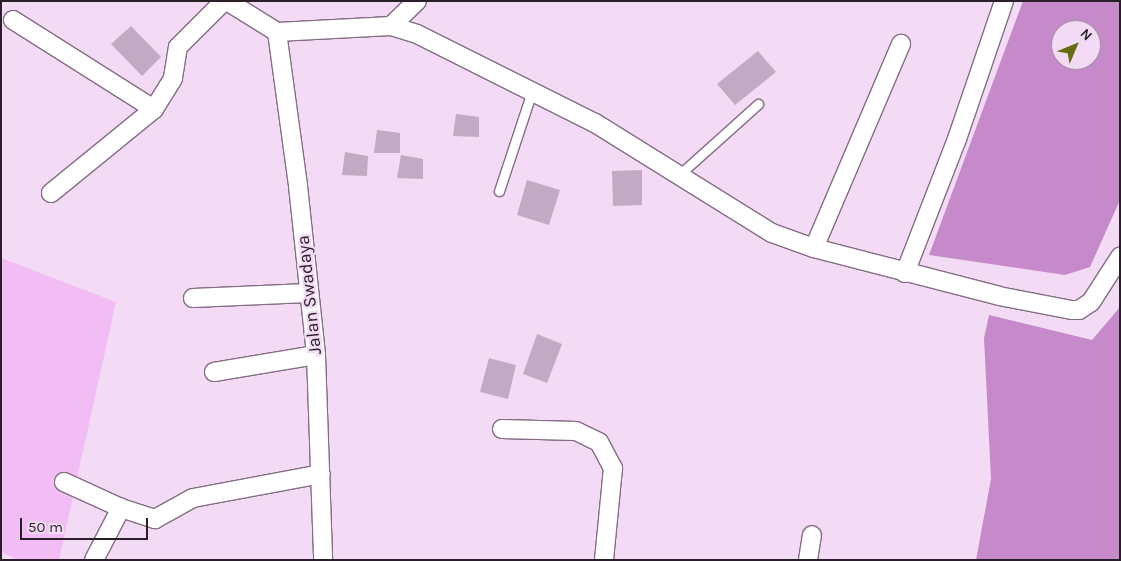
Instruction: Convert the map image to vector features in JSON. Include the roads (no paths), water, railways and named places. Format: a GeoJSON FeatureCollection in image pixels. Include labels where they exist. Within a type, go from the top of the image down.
{"type":"FeatureCollection","features":[{"type":"Feature","properties":{"kind":"street"},"geometry":{"type":"LineString","coordinates":[[52,193],[154,109],[173,78],[178,47],[225,1],[277,32],[391,26],[416,34],[595,123],[680,174],[772,233],[814,248],[1000,296],[1079,310],[1091,302],[1120,257]]}},
{"type":"Feature","properties":{"kind":"street"},"geometry":{"type":"LineString","coordinates":[[391,26],[417,1]]}},
{"type":"Feature","properties":{"kind":"street"},"geometry":{"type":"LineString","coordinates":[[905,273],[957,139],[1004,1]]}},
{"type":"Feature","properties":{"kind":"street"},"geometry":{"type":"LineString","coordinates":[[13,20],[154,109]]}},
{"type":"Feature","properties":{"kind":"street","name":"Jalan Swadaya"},"geometry":{"type":"LineString","coordinates":[[277,32],[298,186],[316,355],[321,474],[322,560]]}},
{"type":"Feature","properties":{"kind":"street"},"geometry":{"type":"LineString","coordinates":[[814,248],[901,44]]}},
{"type":"Feature","properties":{"kind":"street"},"geometry":{"type":"LineString","coordinates":[[193,298],[308,292]]}},
{"type":"Feature","properties":{"kind":"street"},"geometry":{"type":"LineString","coordinates":[[214,372],[316,355]]}},
{"type":"Feature","properties":{"kind":"street"},"geometry":{"type":"LineString","coordinates":[[502,429],[576,431],[587,434],[603,447],[613,468],[604,560]]}},
{"type":"Feature","properties":{"kind":"street"},"geometry":{"type":"LineString","coordinates":[[64,482],[121,508],[155,519],[193,498],[321,474]]}},
{"type":"Feature","properties":{"kind":"street"},"geometry":{"type":"LineString","coordinates":[[94,560],[121,508]]}},
{"type":"Feature","properties":{"kind":"street"},"geometry":{"type":"LineString","coordinates":[[808,560],[812,535]]}},
{"type":"Feature","properties":{"kind":"lane"},"geometry":{"type":"LineString","coordinates":[[499,191],[532,91]]}},
{"type":"Feature","properties":{"kind":"lane"},"geometry":{"type":"LineString","coordinates":[[680,174],[758,104]]}}]}
